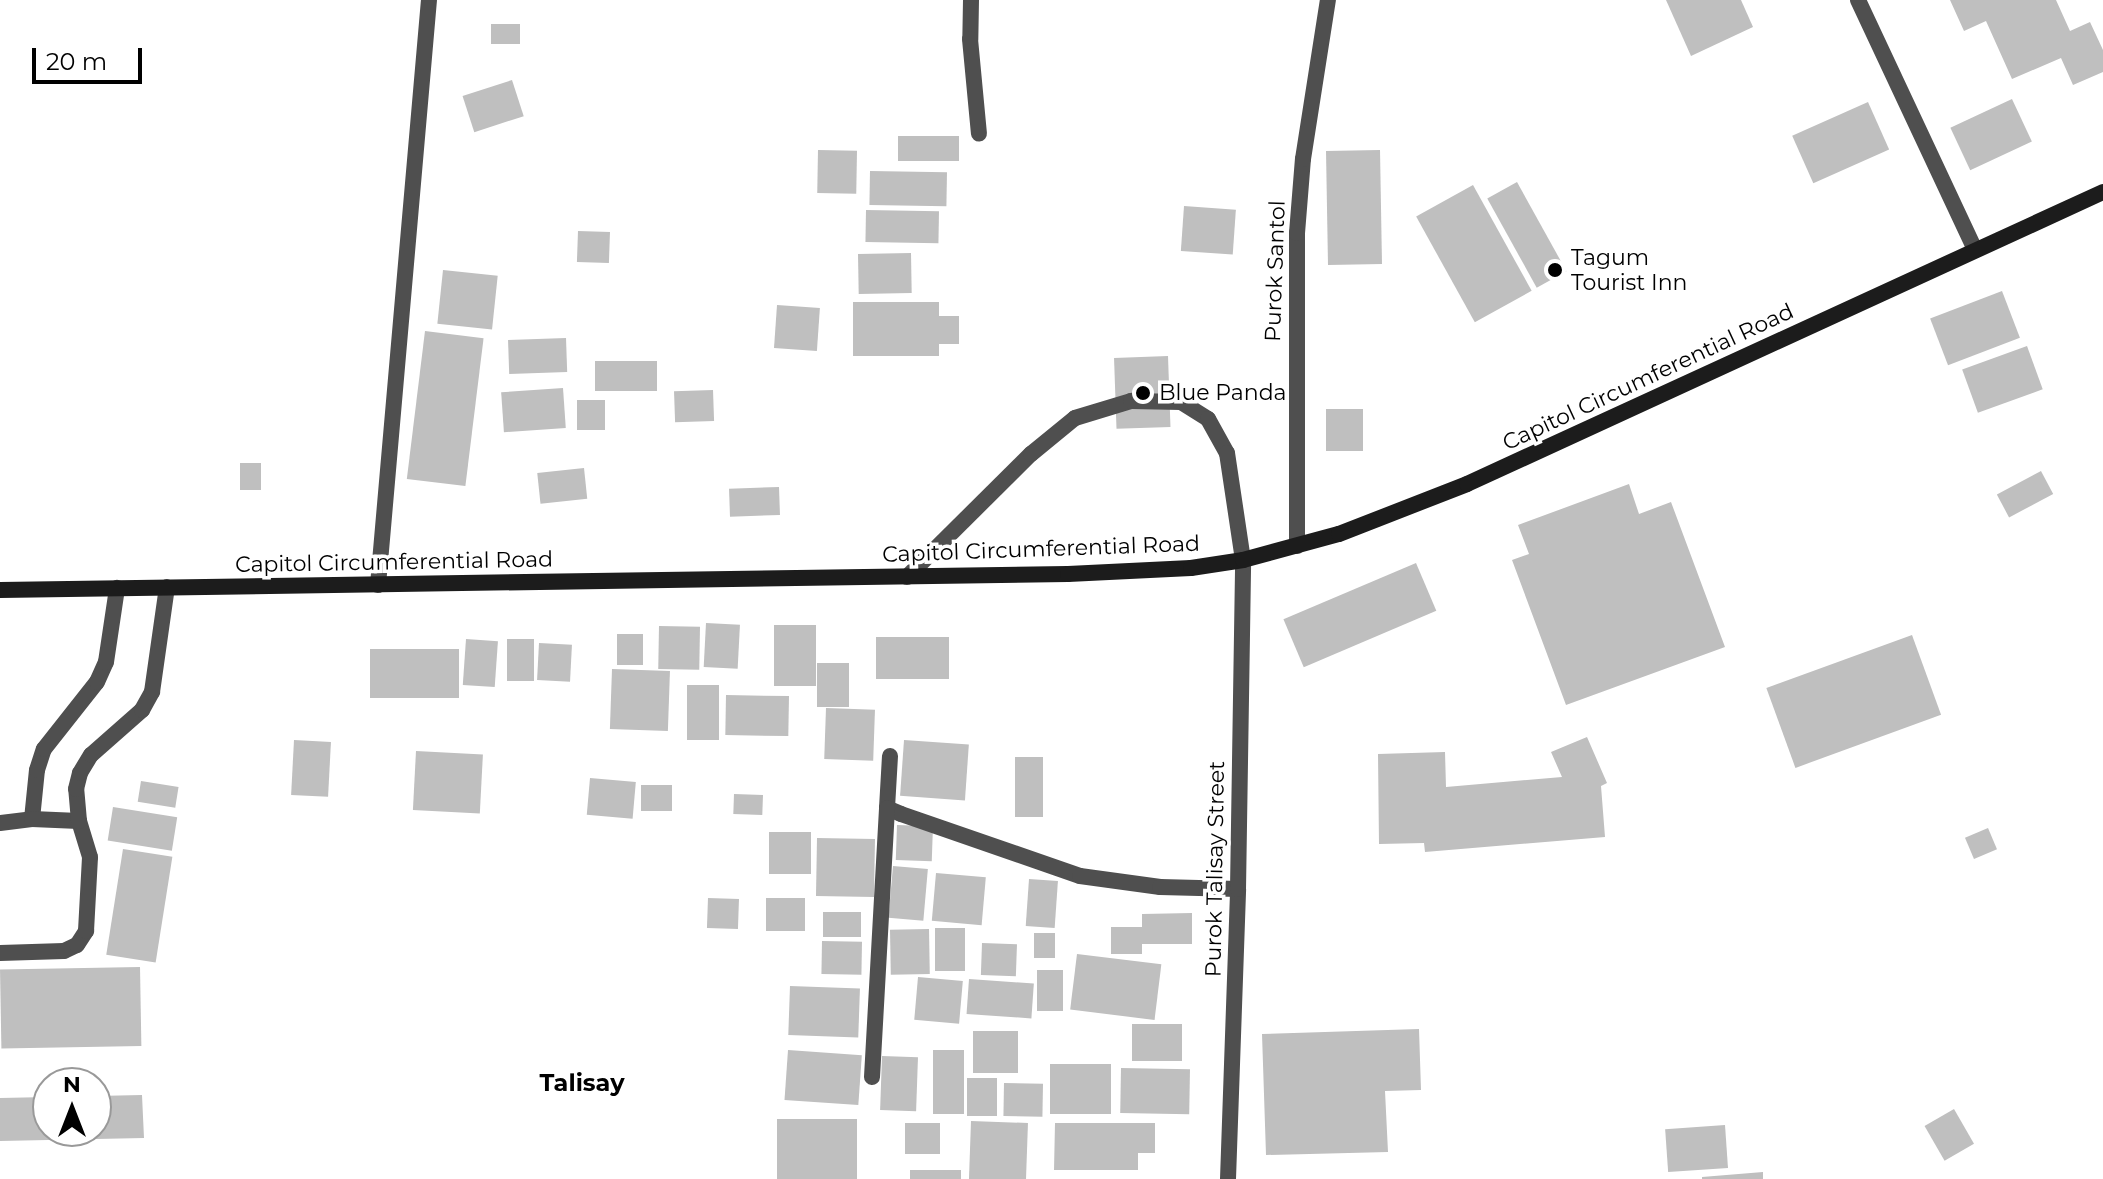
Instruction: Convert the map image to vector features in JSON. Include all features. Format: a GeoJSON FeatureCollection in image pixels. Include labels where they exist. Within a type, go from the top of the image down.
{"type":"FeatureCollection","features":[{"type":"Feature","properties":{"kind":"main road","name":"Capitol Circumferential Road"},"geometry":{"type":"LineString","coordinates":[[0,590],[1127,572],[1243,560],[1398,514],[2103,192]]}},
{"type":"Feature","properties":{"kind":"street"},"geometry":{"type":"LineString","coordinates":[[378,585],[429,0]]}},
{"type":"Feature","properties":{"kind":"street"},"geometry":{"type":"LineString","coordinates":[[971,0],[970,39],[979,134]]}},
{"type":"Feature","properties":{"kind":"street","name":"Purok Santol"},"geometry":{"type":"LineString","coordinates":[[1297,546],[1297,233],[1303,159],[1328,0]]}},
{"type":"Feature","properties":{"kind":"street"},"geometry":{"type":"LineString","coordinates":[[1858,0],[1975,250]]}},
{"type":"Feature","properties":{"kind":"street","name":"Purok Talisay Street"},"geometry":{"type":"LineString","coordinates":[[907,577],[1031,454],[1075,418],[1131,401],[1181,402],[1208,419],[1227,453],[1243,560],[1238,889],[1228,1179]]}},
{"type":"Feature","properties":{"kind":"street"},"geometry":{"type":"LineString","coordinates":[[0,953],[64,951],[77,945],[86,931],[90,857],[79,821],[76,789],[80,773],[91,755],[142,710],[152,692],[167,587]]}},
{"type":"Feature","properties":{"kind":"street"},"geometry":{"type":"LineString","coordinates":[[32,819],[37,770],[44,749],[97,682],[106,662],[117,588]]}},
{"type":"Feature","properties":{"kind":"street"},"geometry":{"type":"LineString","coordinates":[[872,1077],[890,756]]}},
{"type":"Feature","properties":{"kind":"street"},"geometry":{"type":"LineString","coordinates":[[887,808],[995,849],[1080,876],[1160,887],[1238,889]]}},
{"type":"Feature","properties":{"kind":"street"},"geometry":{"type":"LineString","coordinates":[[0,823],[32,819],[79,821]]}},
{"type":"Feature","properties":{"kind":"building"},"geometry":{"type":"Polygon","coordinates":[[[1666,0],[1741,0],[1753,27],[1691,56],[1666,0]]]}},
{"type":"Feature","properties":{"kind":"building"},"geometry":{"type":"Polygon","coordinates":[[[1950,0],[2056,0],[2070,31],[2090,22],[2103,50],[2103,72],[2073,85],[2061,58],[2012,79],[1986,21],[1964,31],[1950,0]]]}},
{"type":"Feature","properties":{"kind":"building"},"geometry":{"type":"Polygon","coordinates":[[[491,24],[520,24],[520,44],[491,44],[491,24]]]}},
{"type":"Feature","properties":{"kind":"building"},"geometry":{"type":"Polygon","coordinates":[[[512,80],[524,116],[474,132],[463,96],[512,80]]]}},
{"type":"Feature","properties":{"kind":"building"},"geometry":{"type":"Polygon","coordinates":[[[2012,99],[2032,142],[1970,170],[1950,128],[2012,99]]]}},
{"type":"Feature","properties":{"kind":"building"},"geometry":{"type":"Polygon","coordinates":[[[1868,102],[1889,150],[1813,183],[1792,136],[1868,102]]]}},
{"type":"Feature","properties":{"kind":"building"},"geometry":{"type":"Polygon","coordinates":[[[898,136],[959,136],[959,161],[898,161],[898,136]]]}},
{"type":"Feature","properties":{"kind":"building"},"geometry":{"type":"Polygon","coordinates":[[[818,150],[857,151],[856,194],[817,193],[818,150]]]}},
{"type":"Feature","properties":{"kind":"building"},"geometry":{"type":"Polygon","coordinates":[[[1380,150],[1382,264],[1328,265],[1326,151],[1380,150]]]}},
{"type":"Feature","properties":{"kind":"building"},"geometry":{"type":"Polygon","coordinates":[[[870,171],[947,172],[946,206],[869,205],[870,171]]]}},
{"type":"Feature","properties":{"kind":"building"},"geometry":{"type":"Polygon","coordinates":[[[1517,182],[1566,271],[1537,288],[1487,198],[1517,182]]]}},
{"type":"Feature","properties":{"kind":"building"},"geometry":{"type":"Polygon","coordinates":[[[1473,185],[1532,291],[1475,322],[1416,217],[1473,185]]]}},
{"type":"Feature","properties":{"kind":"building"},"geometry":{"type":"Polygon","coordinates":[[[1184,206],[1236,210],[1233,255],[1181,251],[1184,206]]]}},
{"type":"Feature","properties":{"kind":"building"},"geometry":{"type":"Polygon","coordinates":[[[866,210],[939,211],[938,243],[865,242],[866,210]]]}},
{"type":"Feature","properties":{"kind":"building"},"geometry":{"type":"Polygon","coordinates":[[[578,231],[610,232],[609,263],[577,262],[578,231]]]}},
{"type":"Feature","properties":{"kind":"building"},"geometry":{"type":"Polygon","coordinates":[[[911,253],[912,293],[859,294],[858,254],[911,253]]]}},
{"type":"Feature","properties":{"kind":"building"},"geometry":{"type":"Polygon","coordinates":[[[443,270],[498,276],[492,329],[437,324],[443,270]]]}},
{"type":"Feature","properties":{"kind":"building"},"geometry":{"type":"Polygon","coordinates":[[[2002,291],[2020,338],[1948,365],[1930,319],[2002,291]]]}},
{"type":"Feature","properties":{"kind":"building"},"geometry":{"type":"Polygon","coordinates":[[[853,302],[939,302],[939,316],[959,316],[959,344],[939,344],[939,356],[853,356],[853,302]]]}},
{"type":"Feature","properties":{"kind":"building"},"geometry":{"type":"Polygon","coordinates":[[[777,305],[820,308],[817,351],[774,348],[777,305]]]}},
{"type":"Feature","properties":{"kind":"building"},"geometry":{"type":"Polygon","coordinates":[[[425,331],[484,338],[465,486],[407,479],[425,331]]]}},
{"type":"Feature","properties":{"kind":"building"},"geometry":{"type":"Polygon","coordinates":[[[566,338],[567,372],[509,374],[508,340],[566,338]]]}},
{"type":"Feature","properties":{"kind":"building"},"geometry":{"type":"Polygon","coordinates":[[[2027,346],[2043,389],[1978,413],[1962,370],[2027,346]]]}},
{"type":"Feature","properties":{"kind":"building","name":"Blue Panda"},"geometry":{"type":"Polygon","coordinates":[[[1168,356],[1170,427],[1117,429],[1114,358],[1168,356]]]}},
{"type":"Feature","properties":{"kind":"building"},"geometry":{"type":"Polygon","coordinates":[[[595,361],[657,361],[657,391],[595,391],[595,361]]]}},
{"type":"Feature","properties":{"kind":"building"},"geometry":{"type":"Polygon","coordinates":[[[563,388],[566,428],[504,432],[501,392],[563,388]]]}},
{"type":"Feature","properties":{"kind":"building"},"geometry":{"type":"Polygon","coordinates":[[[713,390],[714,421],[675,422],[674,391],[713,390]]]}},
{"type":"Feature","properties":{"kind":"building"},"geometry":{"type":"Polygon","coordinates":[[[577,400],[605,400],[605,430],[577,430],[577,400]]]}},
{"type":"Feature","properties":{"kind":"building"},"geometry":{"type":"Polygon","coordinates":[[[1326,409],[1363,409],[1363,451],[1326,451],[1326,409]]]}},
{"type":"Feature","properties":{"kind":"building"},"geometry":{"type":"Polygon","coordinates":[[[240,463],[261,463],[261,490],[240,490],[240,463]]]}},
{"type":"Feature","properties":{"kind":"building"},"geometry":{"type":"Polygon","coordinates":[[[584,468],[587,499],[540,504],[537,473],[584,468]]]}},
{"type":"Feature","properties":{"kind":"building"},"geometry":{"type":"Polygon","coordinates":[[[2041,471],[2053,494],[2009,517],[1997,494],[2041,471]]]}},
{"type":"Feature","properties":{"kind":"building"},"geometry":{"type":"Polygon","coordinates":[[[1629,484],[1639,514],[1671,502],[1725,647],[1566,705],[1512,560],[1529,554],[1518,525],[1629,484]]]}},
{"type":"Feature","properties":{"kind":"building"},"geometry":{"type":"Polygon","coordinates":[[[779,487],[780,515],[730,517],[729,489],[779,487]]]}},
{"type":"Feature","properties":{"kind":"building"},"geometry":{"type":"Polygon","coordinates":[[[1416,563],[1436,611],[1304,667],[1283,619],[1416,563]]]}},
{"type":"Feature","properties":{"kind":"building"},"geometry":{"type":"Polygon","coordinates":[[[706,623],[740,625],[738,669],[704,667],[706,623]]]}},
{"type":"Feature","properties":{"kind":"building"},"geometry":{"type":"Polygon","coordinates":[[[774,625],[816,625],[816,686],[774,686],[774,625]]]}},
{"type":"Feature","properties":{"kind":"building"},"geometry":{"type":"Polygon","coordinates":[[[659,626],[700,627],[699,670],[658,669],[659,626]]]}},
{"type":"Feature","properties":{"kind":"building"},"geometry":{"type":"Polygon","coordinates":[[[617,634],[643,634],[643,665],[617,665],[617,634]]]}},
{"type":"Feature","properties":{"kind":"building"},"geometry":{"type":"Polygon","coordinates":[[[1912,635],[1941,715],[1795,768],[1766,688],[1912,635]]]}},
{"type":"Feature","properties":{"kind":"building"},"geometry":{"type":"Polygon","coordinates":[[[876,637],[949,637],[949,679],[876,679],[876,637]]]}},
{"type":"Feature","properties":{"kind":"building"},"geometry":{"type":"Polygon","coordinates":[[[466,639],[498,641],[495,687],[463,685],[466,639]]]}},
{"type":"Feature","properties":{"kind":"building"},"geometry":{"type":"Polygon","coordinates":[[[507,639],[534,639],[534,681],[507,681],[507,639]]]}},
{"type":"Feature","properties":{"kind":"building"},"geometry":{"type":"Polygon","coordinates":[[[539,643],[572,645],[570,682],[537,680],[539,643]]]}},
{"type":"Feature","properties":{"kind":"building"},"geometry":{"type":"Polygon","coordinates":[[[370,649],[459,649],[459,698],[370,698],[370,649]]]}},
{"type":"Feature","properties":{"kind":"building"},"geometry":{"type":"Polygon","coordinates":[[[817,663],[849,663],[849,707],[817,707],[817,663]]]}},
{"type":"Feature","properties":{"kind":"building"},"geometry":{"type":"Polygon","coordinates":[[[612,669],[670,671],[668,731],[610,729],[612,669]]]}},
{"type":"Feature","properties":{"kind":"building"},"geometry":{"type":"Polygon","coordinates":[[[687,685],[719,685],[719,740],[687,740],[687,685]]]}},
{"type":"Feature","properties":{"kind":"building"},"geometry":{"type":"Polygon","coordinates":[[[726,695],[789,696],[788,736],[725,735],[726,695]]]}},
{"type":"Feature","properties":{"kind":"building"},"geometry":{"type":"Polygon","coordinates":[[[826,708],[875,710],[873,761],[824,759],[826,708]]]}},
{"type":"Feature","properties":{"kind":"building"},"geometry":{"type":"Polygon","coordinates":[[[1587,737],[1607,783],[1601,786],[1605,837],[1425,852],[1424,843],[1379,844],[1378,754],[1445,752],[1446,787],[1562,777],[1551,752],[1587,737]]]}},
{"type":"Feature","properties":{"kind":"building"},"geometry":{"type":"Polygon","coordinates":[[[294,740],[331,742],[328,797],[291,795],[294,740]]]}},
{"type":"Feature","properties":{"kind":"building"},"geometry":{"type":"Polygon","coordinates":[[[904,740],[969,745],[965,800],[900,796],[904,740]]]}},
{"type":"Feature","properties":{"kind":"building"},"geometry":{"type":"Polygon","coordinates":[[[416,751],[483,755],[480,813],[413,810],[416,751]]]}},
{"type":"Feature","properties":{"kind":"building"},"geometry":{"type":"Polygon","coordinates":[[[1015,757],[1043,757],[1043,817],[1015,817],[1015,757]]]}},
{"type":"Feature","properties":{"kind":"building"},"geometry":{"type":"Polygon","coordinates":[[[590,778],[636,782],[633,819],[587,815],[590,778]]]}},
{"type":"Feature","properties":{"kind":"building"},"geometry":{"type":"Polygon","coordinates":[[[141,781],[179,787],[175,808],[138,802],[141,781]]]}},
{"type":"Feature","properties":{"kind":"building"},"geometry":{"type":"Polygon","coordinates":[[[641,785],[672,785],[672,811],[641,811],[641,785]]]}},
{"type":"Feature","properties":{"kind":"building"},"geometry":{"type":"Polygon","coordinates":[[[734,794],[763,795],[762,815],[733,814],[734,794]]]}},
{"type":"Feature","properties":{"kind":"building"},"geometry":{"type":"Polygon","coordinates":[[[113,807],[177,817],[172,851],[108,841],[113,807]]]}},
{"type":"Feature","properties":{"kind":"building"},"geometry":{"type":"Polygon","coordinates":[[[897,825],[933,826],[932,861],[896,860],[897,825]]]}},
{"type":"Feature","properties":{"kind":"building"},"geometry":{"type":"Polygon","coordinates":[[[1988,828],[1997,849],[1974,859],[1965,838],[1988,828]]]}},
{"type":"Feature","properties":{"kind":"building"},"geometry":{"type":"Polygon","coordinates":[[[769,832],[811,832],[811,874],[769,874],[769,832]]]}},
{"type":"Feature","properties":{"kind":"building"},"geometry":{"type":"Polygon","coordinates":[[[817,838],[875,839],[874,897],[816,896],[817,838]]]}},
{"type":"Feature","properties":{"kind":"building"},"geometry":{"type":"Polygon","coordinates":[[[123,849],[172,857],[156,963],[106,955],[123,849]]]}},
{"type":"Feature","properties":{"kind":"building"},"geometry":{"type":"Polygon","coordinates":[[[893,866],[928,869],[923,921],[888,918],[893,866]]]}},
{"type":"Feature","properties":{"kind":"building"},"geometry":{"type":"Polygon","coordinates":[[[936,873],[986,877],[982,925],[932,921],[936,873]]]}},
{"type":"Feature","properties":{"kind":"building"},"geometry":{"type":"Polygon","coordinates":[[[1029,879],[1058,881],[1055,928],[1026,926],[1029,879]]]}},
{"type":"Feature","properties":{"kind":"building"},"geometry":{"type":"Polygon","coordinates":[[[708,898],[739,899],[738,929],[707,928],[708,898]]]}},
{"type":"Feature","properties":{"kind":"building"},"geometry":{"type":"Polygon","coordinates":[[[766,898],[805,898],[805,931],[766,931],[766,898]]]}},
{"type":"Feature","properties":{"kind":"building"},"geometry":{"type":"Polygon","coordinates":[[[823,912],[861,912],[861,937],[823,937],[823,912]]]}},
{"type":"Feature","properties":{"kind":"building"},"geometry":{"type":"Polygon","coordinates":[[[1192,913],[1192,944],[1142,944],[1142,954],[1111,954],[1111,927],[1142,927],[1142,914],[1192,913]]]}},
{"type":"Feature","properties":{"kind":"building"},"geometry":{"type":"Polygon","coordinates":[[[935,928],[965,928],[965,971],[935,971],[935,928]]]}},
{"type":"Feature","properties":{"kind":"building"},"geometry":{"type":"Polygon","coordinates":[[[929,929],[930,974],[891,975],[890,930],[929,929]]]}},
{"type":"Feature","properties":{"kind":"building"},"geometry":{"type":"Polygon","coordinates":[[[1034,933],[1055,933],[1055,958],[1034,958],[1034,933]]]}},
{"type":"Feature","properties":{"kind":"building"},"geometry":{"type":"Polygon","coordinates":[[[822,941],[862,942],[861,975],[821,974],[822,941]]]}},
{"type":"Feature","properties":{"kind":"building"},"geometry":{"type":"Polygon","coordinates":[[[982,943],[1017,944],[1016,976],[981,975],[982,943]]]}},
{"type":"Feature","properties":{"kind":"building"},"geometry":{"type":"Polygon","coordinates":[[[1077,954],[1161,964],[1155,1020],[1070,1010],[1077,954]]]}},
{"type":"Feature","properties":{"kind":"building"},"geometry":{"type":"Polygon","coordinates":[[[140,967],[141,1046],[1,1048],[0,969],[140,967]]]}},
{"type":"Feature","properties":{"kind":"building"},"geometry":{"type":"Polygon","coordinates":[[[1037,970],[1063,970],[1063,1011],[1037,1011],[1037,970]]]}},
{"type":"Feature","properties":{"kind":"building"},"geometry":{"type":"Polygon","coordinates":[[[918,977],[963,981],[959,1024],[914,1020],[918,977]]]}},
{"type":"Feature","properties":{"kind":"building"},"geometry":{"type":"Polygon","coordinates":[[[969,979],[1034,984],[1031,1018],[967,1014],[969,979]]]}},
{"type":"Feature","properties":{"kind":"building"},"geometry":{"type":"Polygon","coordinates":[[[790,986],[860,988],[858,1037],[788,1035],[790,986]]]}},
{"type":"Feature","properties":{"kind":"building"},"geometry":{"type":"Polygon","coordinates":[[[1132,1024],[1182,1024],[1182,1061],[1132,1061],[1132,1024]]]}},
{"type":"Feature","properties":{"kind":"building"},"geometry":{"type":"Polygon","coordinates":[[[1419,1029],[1421,1090],[1385,1091],[1388,1152],[1266,1155],[1262,1034],[1419,1029]]]}},
{"type":"Feature","properties":{"kind":"building"},"geometry":{"type":"Polygon","coordinates":[[[973,1031],[1018,1031],[1018,1073],[973,1073],[973,1031]]]}},
{"type":"Feature","properties":{"kind":"building"},"geometry":{"type":"Polygon","coordinates":[[[788,1050],[862,1055],[858,1105],[785,1100],[788,1050]]]}},
{"type":"Feature","properties":{"kind":"building"},"geometry":{"type":"Polygon","coordinates":[[[933,1050],[964,1050],[964,1114],[933,1114],[933,1050]]]}},
{"type":"Feature","properties":{"kind":"building"},"geometry":{"type":"Polygon","coordinates":[[[882,1056],[918,1057],[916,1111],[880,1110],[882,1056]]]}},
{"type":"Feature","properties":{"kind":"building"},"geometry":{"type":"Polygon","coordinates":[[[1050,1064],[1111,1064],[1111,1114],[1050,1114],[1050,1064]]]}},
{"type":"Feature","properties":{"kind":"building"},"geometry":{"type":"Polygon","coordinates":[[[1121,1068],[1190,1069],[1189,1114],[1120,1113],[1121,1068]]]}},
{"type":"Feature","properties":{"kind":"building"},"geometry":{"type":"Polygon","coordinates":[[[967,1078],[997,1078],[997,1116],[967,1116],[967,1078]]]}},
{"type":"Feature","properties":{"kind":"building"},"geometry":{"type":"Polygon","coordinates":[[[1004,1083],[1043,1084],[1042,1117],[1003,1116],[1004,1083]]]}},
{"type":"Feature","properties":{"kind":"building"},"geometry":{"type":"Polygon","coordinates":[[[142,1095],[144,1138],[112,1139],[112,1096],[142,1095]]]}},
{"type":"Feature","properties":{"kind":"building"},"geometry":{"type":"Polygon","coordinates":[[[32,1097],[32,1140],[0,1141],[0,1098],[32,1097]]]}},
{"type":"Feature","properties":{"kind":"building"},"geometry":{"type":"Polygon","coordinates":[[[1954,1109],[1974,1144],[1945,1161],[1925,1126],[1954,1109]]]}},
{"type":"Feature","properties":{"kind":"building"},"geometry":{"type":"Polygon","coordinates":[[[777,1119],[857,1119],[857,1179],[777,1179],[777,1119]]]}},
{"type":"Feature","properties":{"kind":"building"},"geometry":{"type":"Polygon","coordinates":[[[971,1121],[1028,1123],[1026,1179],[969,1179],[971,1121]]]}},
{"type":"Feature","properties":{"kind":"building"},"geometry":{"type":"Polygon","coordinates":[[[905,1123],[940,1123],[940,1154],[905,1154],[905,1123]]]}},
{"type":"Feature","properties":{"kind":"building"},"geometry":{"type":"Polygon","coordinates":[[[1055,1123],[1155,1123],[1155,1153],[1138,1153],[1138,1170],[1054,1170],[1055,1123]]]}},
{"type":"Feature","properties":{"kind":"building"},"geometry":{"type":"Polygon","coordinates":[[[1725,1125],[1728,1168],[1668,1172],[1665,1129],[1725,1125]]]}},
{"type":"Feature","properties":{"kind":"building"},"geometry":{"type":"Polygon","coordinates":[[[910,1170],[961,1170],[961,1179],[910,1179],[910,1170]]]}},
{"type":"Feature","properties":{"kind":"building"},"geometry":{"type":"Polygon","coordinates":[[[1763,1172],[1763,1179],[1702,1179],[1702,1177],[1763,1172]]]}},
{"type":"Feature","properties":{"kind":"place","name":"Tagum Tourist Inn"},"geometry":{"type":"Point","coordinates":[1555,270]}},
{"type":"Feature","properties":{"kind":"place","name":"Blue Panda"},"geometry":{"type":"Point","coordinates":[1143,393]}},
{"type":"Feature","properties":{"kind":"district","name":"Talisay"},"geometry":{"type":"Point","coordinates":[582,1083]}}]}
